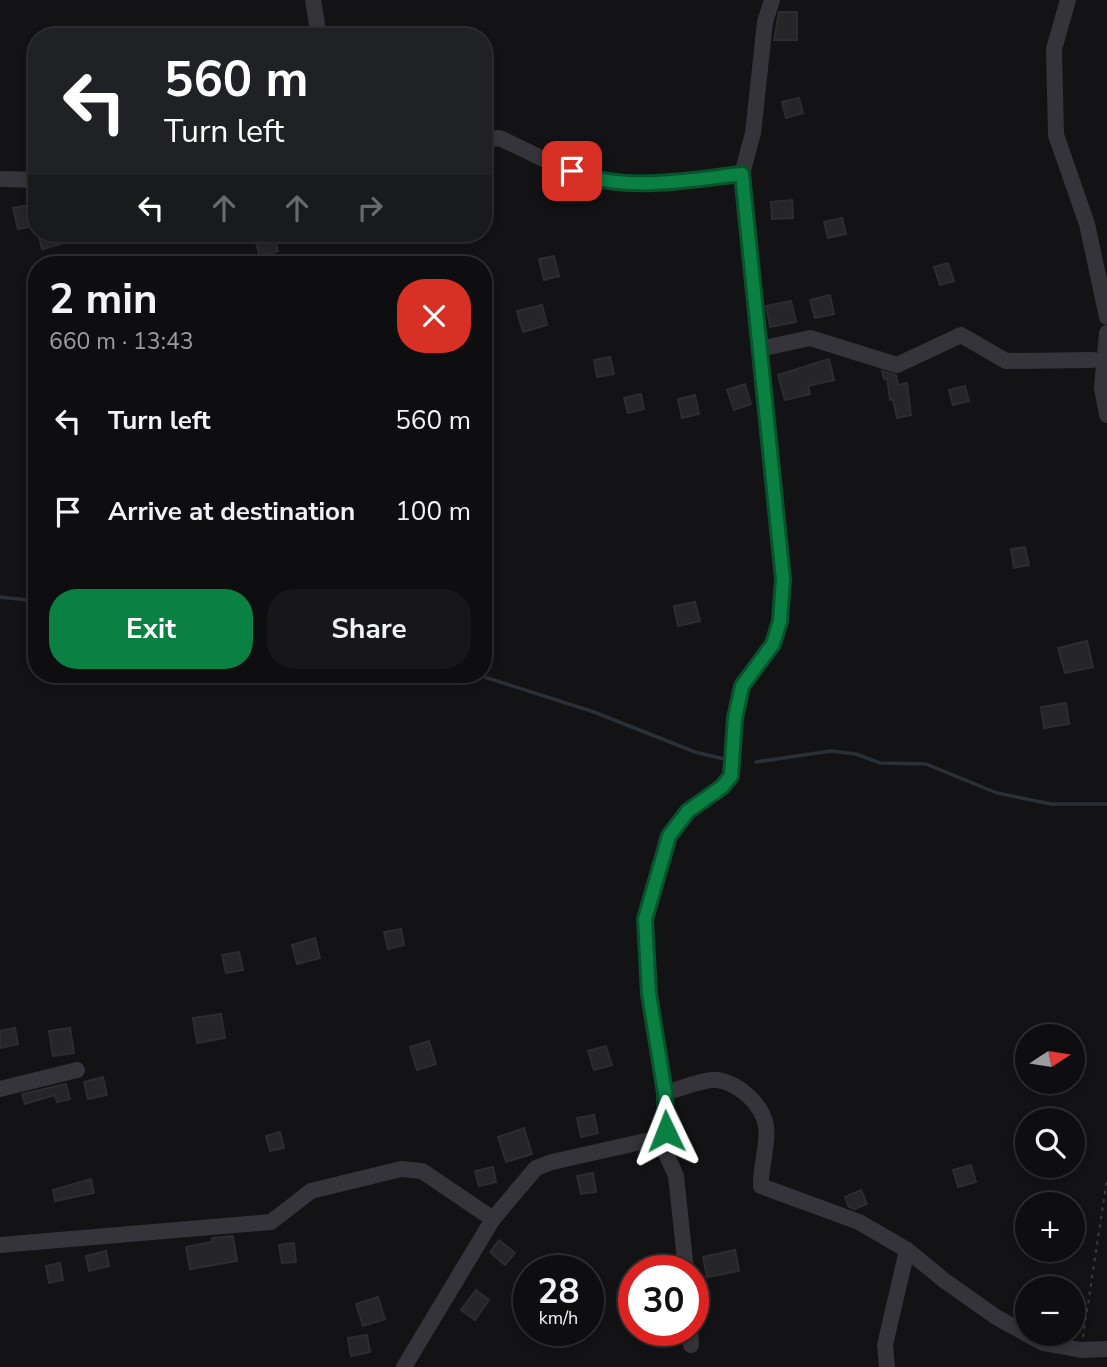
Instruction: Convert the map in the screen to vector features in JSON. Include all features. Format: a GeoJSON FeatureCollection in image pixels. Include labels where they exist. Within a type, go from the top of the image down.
{"type":"FeatureCollection","features":[{"type":"Feature","properties":{"kind":"street"},"geometry":{"type":"LineString","coordinates":[[313,0],[318,28]]}},
{"type":"Feature","properties":{"kind":"street"},"geometry":{"type":"LineString","coordinates":[[404,1367],[493,1219],[536,1168],[552,1161],[659,1138],[666,1131],[665,1093],[649,994],[645,919],[669,836],[688,811],[722,787],[731,776],[735,718],[742,686],[773,644],[780,621],[783,579],[742,174],[753,133],[765,22],[772,0]]}},
{"type":"Feature","properties":{"kind":"street"},"geometry":{"type":"LineString","coordinates":[[1068,0],[1054,49],[1056,135],[1087,224],[1107,317]]}},
{"type":"Feature","properties":{"kind":"street"},"geometry":{"type":"LineString","coordinates":[[492,139],[499,138],[589,178],[616,182],[672,182],[742,174]]}},
{"type":"Feature","properties":{"kind":"street"},"geometry":{"type":"LineString","coordinates":[[0,178],[28,180]]}},
{"type":"Feature","properties":{"kind":"street"},"geometry":{"type":"LineString","coordinates":[[1107,334],[1102,388],[1107,415]]}},
{"type":"Feature","properties":{"kind":"street"},"geometry":{"type":"LineString","coordinates":[[760,349],[810,338],[897,365],[961,335],[1006,361],[1093,360]]}},
{"type":"Feature","properties":{"kind":"street"},"geometry":{"type":"LineString","coordinates":[[0,1089],[76,1070]]}},
{"type":"Feature","properties":{"kind":"street"},"geometry":{"type":"LineString","coordinates":[[665,1093],[716,1080],[739,1089],[755,1101],[766,1127],[760,1171],[761,1186],[859,1222],[907,1250],[996,1317],[1043,1343],[1081,1350],[1107,1349]]}},
{"type":"Feature","properties":{"kind":"street"},"geometry":{"type":"LineString","coordinates":[[659,1138],[676,1176],[684,1255]]}},
{"type":"Feature","properties":{"kind":"street"},"geometry":{"type":"LineString","coordinates":[[0,1245],[271,1222],[311,1191],[401,1169],[422,1171],[493,1219]]}},
{"type":"Feature","properties":{"kind":"street"},"geometry":{"type":"LineString","coordinates":[[887,1367],[886,1345],[907,1250]]}},
{"type":"Feature","properties":{"kind":"path"},"geometry":{"type":"LineString","coordinates":[[1081,1350],[1107,1179]]}},
{"type":"Feature","properties":{"kind":"building"},"geometry":{"type":"Polygon","coordinates":[[[779,12],[797,12],[797,40],[774,40],[779,12]]]}},
{"type":"Feature","properties":{"kind":"building"},"geometry":{"type":"Polygon","coordinates":[[[799,98],[803,113],[786,118],[782,102],[799,98]]]}},
{"type":"Feature","properties":{"kind":"building"},"geometry":{"type":"Polygon","coordinates":[[[792,200],[793,218],[772,219],[771,202],[792,200]]]}},
{"type":"Feature","properties":{"kind":"building"},"geometry":{"type":"Polygon","coordinates":[[[28,205],[28,227],[18,229],[13,208],[28,205]]]}},
{"type":"Feature","properties":{"kind":"building"},"geometry":{"type":"Polygon","coordinates":[[[842,218],[846,234],[828,238],[824,222],[842,218]]]}},
{"type":"Feature","properties":{"kind":"building"},"geometry":{"type":"Polygon","coordinates":[[[40,242],[60,242],[61,244],[42,249],[40,242]]]}},
{"type":"Feature","properties":{"kind":"building"},"geometry":{"type":"Polygon","coordinates":[[[256,242],[276,242],[278,251],[260,256],[256,242]]]}},
{"type":"Feature","properties":{"kind":"building"},"geometry":{"type":"Polygon","coordinates":[[[554,256],[559,276],[544,280],[539,259],[554,256]]]}},
{"type":"Feature","properties":{"kind":"building"},"geometry":{"type":"Polygon","coordinates":[[[948,263],[954,281],[940,285],[934,267],[948,263]]]}},
{"type":"Feature","properties":{"kind":"building"},"geometry":{"type":"Polygon","coordinates":[[[830,295],[834,314],[815,318],[810,300],[830,295]]]}},
{"type":"Feature","properties":{"kind":"building"},"geometry":{"type":"Polygon","coordinates":[[[791,301],[796,322],[770,327],[766,306],[791,301]]]}},
{"type":"Feature","properties":{"kind":"building"},"geometry":{"type":"Polygon","coordinates":[[[542,305],[547,325],[523,332],[517,311],[542,305]]]}},
{"type":"Feature","properties":{"kind":"building"},"geometry":{"type":"Polygon","coordinates":[[[610,357],[614,374],[597,377],[594,360],[610,357]]]}},
{"type":"Feature","properties":{"kind":"building"},"geometry":{"type":"Polygon","coordinates":[[[829,359],[834,380],[808,386],[810,394],[785,400],[778,375],[829,359]]]}},
{"type":"Feature","properties":{"kind":"building"},"geometry":{"type":"Polygon","coordinates":[[[882,371],[896,375],[898,385],[907,383],[911,415],[897,418],[893,399],[890,400],[887,378],[884,379],[882,371]]]}},
{"type":"Feature","properties":{"kind":"building"},"geometry":{"type":"Polygon","coordinates":[[[745,384],[751,404],[734,410],[727,390],[745,384]]]}},
{"type":"Feature","properties":{"kind":"building"},"geometry":{"type":"Polygon","coordinates":[[[965,386],[969,401],[953,405],[949,390],[965,386]]]}},
{"type":"Feature","properties":{"kind":"building"},"geometry":{"type":"Polygon","coordinates":[[[641,394],[644,409],[628,413],[624,398],[641,394]]]}},
{"type":"Feature","properties":{"kind":"building"},"geometry":{"type":"Polygon","coordinates":[[[695,395],[699,414],[682,418],[678,399],[695,395]]]}},
{"type":"Feature","properties":{"kind":"building"},"geometry":{"type":"Polygon","coordinates":[[[1025,547],[1029,565],[1014,568],[1011,549],[1025,547]]]}},
{"type":"Feature","properties":{"kind":"building"},"geometry":{"type":"Polygon","coordinates":[[[695,602],[700,621],[678,626],[674,606],[695,602]]]}},
{"type":"Feature","properties":{"kind":"building"},"geometry":{"type":"Polygon","coordinates":[[[1087,641],[1093,667],[1065,673],[1058,648],[1087,641]]]}},
{"type":"Feature","properties":{"kind":"building"},"geometry":{"type":"Polygon","coordinates":[[[1066,703],[1069,724],[1044,728],[1041,707],[1066,703]]]}},
{"type":"Feature","properties":{"kind":"building"},"geometry":{"type":"Polygon","coordinates":[[[401,929],[404,945],[388,949],[384,932],[401,929]]]}},
{"type":"Feature","properties":{"kind":"building"},"geometry":{"type":"Polygon","coordinates":[[[315,938],[320,958],[297,964],[292,945],[315,938]]]}},
{"type":"Feature","properties":{"kind":"building"},"geometry":{"type":"Polygon","coordinates":[[[239,952],[243,970],[226,973],[222,955],[239,952]]]}},
{"type":"Feature","properties":{"kind":"building"},"geometry":{"type":"Polygon","coordinates":[[[221,1014],[225,1038],[197,1043],[193,1018],[221,1014]]]}},
{"type":"Feature","properties":{"kind":"building"},"geometry":{"type":"Polygon","coordinates":[[[15,1028],[18,1044],[0,1048],[0,1031],[15,1028]]]}},
{"type":"Feature","properties":{"kind":"building"},"geometry":{"type":"Polygon","coordinates":[[[70,1028],[74,1053],[53,1056],[49,1031],[70,1028]]]}},
{"type":"Feature","properties":{"kind":"building"},"geometry":{"type":"Polygon","coordinates":[[[429,1041],[436,1064],[417,1070],[410,1047],[429,1041]]]}},
{"type":"Feature","properties":{"kind":"building"},"geometry":{"type":"Polygon","coordinates":[[[606,1046],[612,1065],[594,1070],[588,1051],[606,1046]]]}},
{"type":"Feature","properties":{"kind":"building"},"geometry":{"type":"Polygon","coordinates":[[[103,1077],[107,1095],[88,1099],[84,1082],[103,1077]]]}},
{"type":"Feature","properties":{"kind":"building"},"geometry":{"type":"Polygon","coordinates":[[[66,1084],[70,1099],[57,1102],[55,1095],[25,1104],[22,1094],[66,1084]]]}},
{"type":"Feature","properties":{"kind":"building"},"geometry":{"type":"Polygon","coordinates":[[[594,1115],[598,1133],[581,1137],[577,1118],[594,1115]]]}},
{"type":"Feature","properties":{"kind":"building"},"geometry":{"type":"Polygon","coordinates":[[[524,1128],[532,1154],[506,1162],[498,1137],[524,1128]]]}},
{"type":"Feature","properties":{"kind":"building"},"geometry":{"type":"Polygon","coordinates":[[[280,1132],[284,1148],[270,1151],[266,1136],[280,1132]]]}},
{"type":"Feature","properties":{"kind":"building"},"geometry":{"type":"Polygon","coordinates":[[[971,1165],[976,1182],[958,1187],[953,1170],[971,1165]]]}},
{"type":"Feature","properties":{"kind":"building"},"geometry":{"type":"Polygon","coordinates":[[[493,1167],[496,1182],[479,1186],[475,1171],[493,1167]]]}},
{"type":"Feature","properties":{"kind":"building"},"geometry":{"type":"Polygon","coordinates":[[[593,1173],[596,1192],[581,1194],[577,1176],[593,1173]]]}},
{"type":"Feature","properties":{"kind":"building"},"geometry":{"type":"Polygon","coordinates":[[[91,1179],[94,1193],[55,1201],[53,1190],[91,1179]]]}},
{"type":"Feature","properties":{"kind":"building"},"geometry":{"type":"Polygon","coordinates":[[[861,1190],[867,1204],[855,1209],[849,1207],[845,1197],[861,1190]]]}},
{"type":"Feature","properties":{"kind":"building"},"geometry":{"type":"Polygon","coordinates":[[[233,1236],[237,1261],[190,1269],[186,1247],[212,1242],[212,1238],[233,1236]]]}},
{"type":"Feature","properties":{"kind":"building"},"geometry":{"type":"Polygon","coordinates":[[[499,1240],[515,1253],[505,1265],[490,1252],[499,1240]]]}},
{"type":"Feature","properties":{"kind":"building"},"geometry":{"type":"Polygon","coordinates":[[[294,1243],[296,1262],[282,1263],[279,1245],[294,1243]]]}},
{"type":"Feature","properties":{"kind":"building"},"geometry":{"type":"Polygon","coordinates":[[[735,1250],[739,1271],[709,1277],[709,1256],[735,1250]]]}},
{"type":"Feature","properties":{"kind":"building"},"geometry":{"type":"Polygon","coordinates":[[[106,1251],[109,1266],[89,1271],[86,1256],[106,1251]]]}},
{"type":"Feature","properties":{"kind":"building"},"geometry":{"type":"Polygon","coordinates":[[[60,1263],[63,1280],[49,1283],[46,1266],[60,1263]]]}},
{"type":"Feature","properties":{"kind":"building"},"geometry":{"type":"Polygon","coordinates":[[[476,1290],[489,1300],[475,1320],[461,1310],[476,1290]]]}},
{"type":"Feature","properties":{"kind":"building"},"geometry":{"type":"Polygon","coordinates":[[[378,1297],[385,1319],[363,1326],[356,1304],[378,1297]]]}},
{"type":"Feature","properties":{"kind":"building"},"geometry":{"type":"Polygon","coordinates":[[[367,1335],[370,1352],[351,1356],[348,1338],[367,1335]]]}},
{"type":"Feature","properties":{"kind":"waterway"},"geometry":{"type":"LineString","coordinates":[[0,597],[28,600]]}},
{"type":"Feature","properties":{"kind":"waterway"},"geometry":{"type":"LineString","coordinates":[[492,679],[594,712],[695,752],[724,759]]}},
{"type":"Feature","properties":{"kind":"waterway"},"geometry":{"type":"LineString","coordinates":[[756,762],[831,751],[856,754],[880,763],[926,764],[997,793],[1051,804],[1107,804]]}},
{"type":"Feature","properties":{"kind":"route"},"geometry":{"type":"LineString","coordinates":[[572,171],[589,178],[616,182],[672,182],[742,174],[783,579],[780,621],[773,644],[742,686],[735,718],[731,776],[722,787],[688,811],[669,836],[645,919],[649,994],[665,1093],[666,1131]]}}]}
